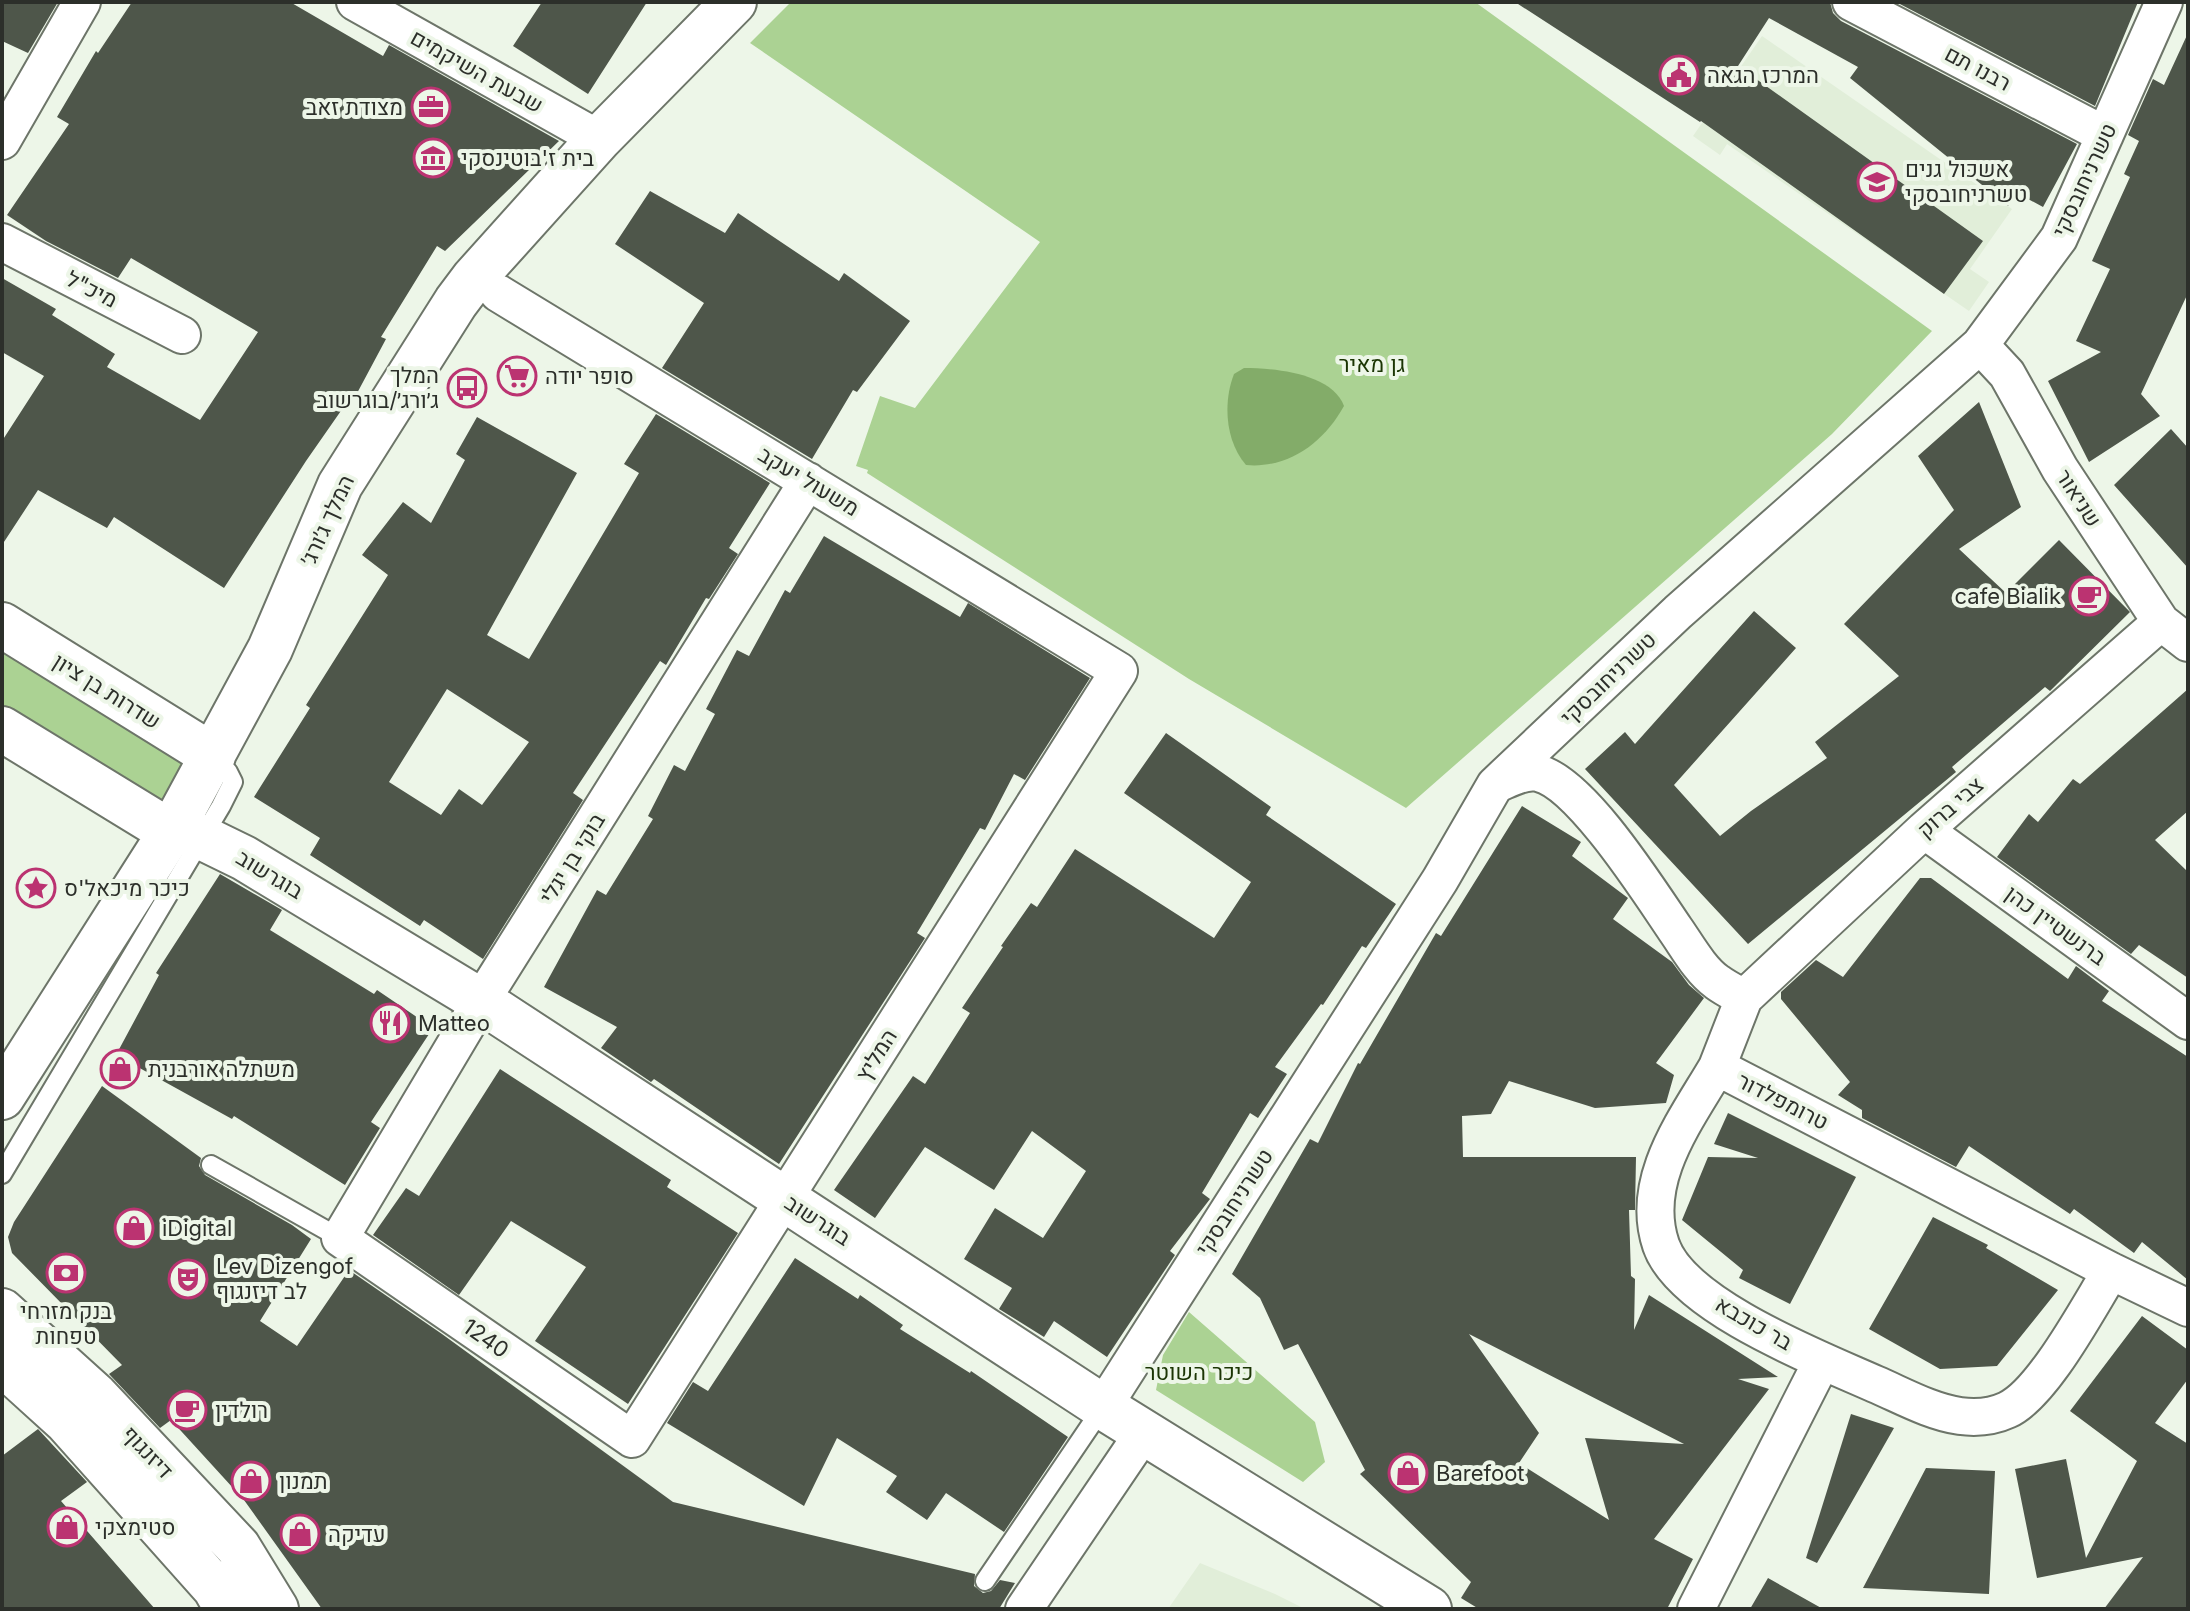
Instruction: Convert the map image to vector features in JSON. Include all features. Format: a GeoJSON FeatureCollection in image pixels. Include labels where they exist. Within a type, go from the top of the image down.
{"type":"FeatureCollection","features":[{"type":"Feature","properties":{"kind":"street"},"geometry":{"type":"LineString","coordinates":[[2,141],[82,2]]}},
{"type":"Feature","properties":{"kind":"street","name":"שבעת השיקמים"},"geometry":{"type":"LineString","coordinates":[[355,2],[599,139]]}},
{"type":"Feature","properties":{"kind":"street","name":"המלך ג׳ורג׳"},"geometry":{"type":"LineString","coordinates":[[2,1097],[188,834],[223,769],[340,485],[456,302],[599,139],[734,2]]}},
{"type":"Feature","properties":{"kind":"street","name":"רבנו תם"},"geometry":{"type":"LineString","coordinates":[[1851,2],[2105,135]]}},
{"type":"Feature","properties":{"kind":"street","name":"טשרניחובסקי"},"geometry":{"type":"LineString","coordinates":[[1103,1407],[1440,880],[1495,785],[1678,612],[1980,345],[2059,238],[2164,2]]}},
{"type":"Feature","properties":{"kind":"street","name":"מיכ\"ל"},"geometry":{"type":"LineString","coordinates":[[2,242],[182,335]]}},
{"type":"Feature","properties":{"kind":"street","name":"משעול יעקב"},"geometry":{"type":"LineString","coordinates":[[498,293],[1119,671]]}},
{"type":"Feature","properties":{"kind":"street","name":"שניאור"},"geometry":{"type":"LineString","coordinates":[[1980,345],[2007,374],[2060,469],[2174,632]]}},
{"type":"Feature","properties":{"kind":"street","name":"בוקי בן יגלי"},"geometry":{"type":"LineString","coordinates":[[340,1238],[481,1001],[808,481]]}},
{"type":"Feature","properties":{"kind":"street","name":"שדרות בן ציון"},"geometry":{"type":"LineString","coordinates":[[2,625],[223,769]]}},
{"type":"Feature","properties":{"kind":"street","name":"צבי ברוק"},"geometry":{"type":"LineString","coordinates":[[1744,998],[1924,830],[2174,632]]}},
{"type":"Feature","properties":{"kind":"street","name":"המליץ"},"geometry":{"type":"LineString","coordinates":[[632,1439],[1119,671]]}},
{"type":"Feature","properties":{"kind":"street"},"geometry":{"type":"LineString","coordinates":[[2,729],[154,822],[188,834]]}},
{"type":"Feature","properties":{"kind":"street"},"geometry":{"type":"LineString","coordinates":[[1495,785],[1518,775],[1535,772],[1552,778],[1578,798],[1648,889],[1694,956],[1716,982],[1744,998]]}},
{"type":"Feature","properties":{"kind":"street","name":"ברנשטיין כהן"},"geometry":{"type":"LineString","coordinates":[[1924,830],[2188,1021]]}},
{"type":"Feature","properties":{"kind":"street","name":"בוגרשוב"},"geometry":{"type":"LineString","coordinates":[[188,834],[244,858],[481,1001],[1103,1407],[1429,1609]]}},
{"type":"Feature","properties":{"kind":"street","name":"טרומפלדור"},"geometry":{"type":"LineString","coordinates":[[1744,998],[1717,1067],[2188,1308]]}},
{"type":"Feature","properties":{"kind":"street","name":"בר כוכבא"},"geometry":{"type":"LineString","coordinates":[[1717,1067],[1675,1138],[1656,1182],[1656,1217],[1661,1246],[1678,1271],[1696,1289],[1741,1321],[1918,1403],[1957,1416],[1983,1417],[2009,1410],[2032,1391],[2111,1271]]}},
{"type":"Feature","properties":{"kind":"street","name":"1240"},"geometry":{"type":"LineString","coordinates":[[340,1238],[632,1439]]}},
{"type":"Feature","properties":{"kind":"street","name":"דיזנגוף"},"geometry":{"type":"LineString","coordinates":[[2,1311],[95,1395],[238,1547],[276,1609]]}},
{"type":"Feature","properties":{"kind":"street"},"geometry":{"type":"LineString","coordinates":[[1696,1609],[1822,1361]]}},
{"type":"Feature","properties":{"kind":"street","name":"דיזנגוף"},"geometry":{"type":"LineString","coordinates":[[2,1363],[67,1422],[215,1588],[227,1609]]}},
{"type":"Feature","properties":{"kind":"street"},"geometry":{"type":"LineString","coordinates":[[1024,1609],[1144,1432]]}},
{"type":"Feature","properties":{"kind":"lane","name":"המלך ג׳ורג׳"},"geometry":{"type":"LineString","coordinates":[[2,1174],[188,834]]}},
{"type":"Feature","properties":{"kind":"lane"},"geometry":{"type":"LineString","coordinates":[[211,1165],[340,1238]]}},
{"type":"Feature","properties":{"kind":"lane"},"geometry":{"type":"LineString","coordinates":[[985,1581],[1103,1407]]}},
{"type":"Feature","properties":{"kind":"shaded area","name":"אשכול גנים טשרניחובסקי"},"geometry":{"type":"Polygon","coordinates":[[[1762,36],[2012,209],[1970,269],[1989,282],[1969,311],[1727,144],[1720,155],[1693,136],[1762,36]]]}},
{"type":"Feature","properties":{"kind":"shaded area"},"geometry":{"type":"Polygon","coordinates":[[[1244,368],[1285,371],[1315,379],[1337,395],[1344,406],[1316,442],[1291,458],[1277,463],[1246,465],[1234,445],[1227,409],[1234,374],[1244,368]]]}},
{"type":"Feature","properties":{"kind":"shaded area"},"geometry":{"type":"Polygon","coordinates":[[[1200,1563],[1275,1594],[1305,1609],[1168,1609],[1200,1563]]]}},
{"type":"Feature","properties":{"kind":"green space","name":"גן מאיר"},"geometry":{"type":"Polygon","coordinates":[[[791,2],[1475,2],[1932,331],[1832,434],[1406,808],[1189,679],[867,473],[868,470],[856,466],[880,396],[915,408],[1040,242],[750,43],[791,2]]]}},
{"type":"Feature","properties":{"kind":"green space"},"geometry":{"type":"Polygon","coordinates":[[[2,636],[198,758],[162,820],[2,718],[2,636]]]}},
{"type":"Feature","properties":{"kind":"green space","name":"כיכר השוטר"},"geometry":{"type":"Polygon","coordinates":[[[1189,1312],[1315,1422],[1325,1462],[1303,1482],[1156,1390],[1163,1355],[1189,1312]]]}},
{"type":"Feature","properties":{"kind":"building"},"geometry":{"type":"Polygon","coordinates":[[[2,2],[58,2],[28,53],[2,41],[2,2]]]}},
{"type":"Feature","properties":{"kind":"building"},"geometry":{"type":"Polygon","coordinates":[[[132,2],[290,2],[383,56],[389,45],[559,141],[445,251],[437,246],[381,337],[386,339],[355,397],[352,395],[306,461],[224,588],[114,517],[107,528],[38,490],[2,545],[2,441],[44,376],[2,352],[2,278],[56,309],[52,315],[115,354],[107,367],[200,420],[258,332],[131,258],[118,278],[46,241],[7,215],[69,124],[57,117],[96,51],[98,53],[132,2]]]}},
{"type":"Feature","properties":{"kind":"building"},"geometry":{"type":"Polygon","coordinates":[[[542,2],[647,2],[588,94],[513,46],[542,2]]]}},
{"type":"Feature","properties":{"kind":"building"},"geometry":{"type":"Polygon","coordinates":[[[1515,2],[1830,2],[1833,13],[1841,21],[2077,144],[2043,207],[2017,193],[2008,206],[1850,78],[1858,67],[1769,18],[1738,66],[1983,241],[1944,294],[1701,121],[1515,2]]]}},
{"type":"Feature","properties":{"kind":"building"},"geometry":{"type":"Polygon","coordinates":[[[1896,2],[2138,2],[2095,106],[1896,2]]]}},
{"type":"Feature","properties":{"kind":"building"},"geometry":{"type":"Polygon","coordinates":[[[2188,33],[2188,293],[2141,394],[2160,416],[2089,462],[2048,381],[2101,352],[2076,341],[2110,269],[2092,261],[2130,177],[2124,174],[2139,141],[2128,135],[2153,79],[2164,85],[2188,33]]]}},
{"type":"Feature","properties":{"kind":"building"},"geometry":{"type":"Polygon","coordinates":[[[650,191],[725,233],[738,213],[839,281],[844,273],[910,321],[857,392],[853,390],[812,459],[662,368],[704,303],[615,244],[650,191]]]}},
{"type":"Feature","properties":{"kind":"building"},"geometry":{"type":"Polygon","coordinates":[[[1979,402],[2021,507],[1959,549],[2006,593],[2059,540],[2130,612],[2050,691],[2045,687],[1952,767],[1956,772],[1748,944],[1585,769],[1625,732],[1635,744],[1754,611],[1796,648],[1674,785],[1720,836],[1827,758],[1815,742],[1899,676],[1844,624],[1954,510],[1918,456],[1979,402]]]}},
{"type":"Feature","properties":{"kind":"building"},"geometry":{"type":"Polygon","coordinates":[[[656,414],[770,483],[729,548],[738,554],[709,599],[706,598],[666,665],[660,661],[573,793],[583,800],[483,959],[424,920],[420,926],[310,855],[320,838],[254,797],[310,708],[306,705],[388,575],[362,555],[403,502],[431,523],[465,460],[456,454],[477,417],[577,473],[487,635],[529,659],[639,473],[624,464],[656,414]],[[447,689],[389,782],[441,815],[459,789],[482,805],[529,742],[447,689]]]}},
{"type":"Feature","properties":{"kind":"building"},"geometry":{"type":"Polygon","coordinates":[[[2171,429],[2188,448],[2188,568],[2114,485],[2171,429]]]}},
{"type":"Feature","properties":{"kind":"building"},"geometry":{"type":"Polygon","coordinates":[[[824,536],[960,617],[968,603],[1090,678],[1025,780],[1014,774],[985,830],[980,828],[917,933],[925,938],[779,1164],[654,1079],[651,1082],[601,1048],[617,1027],[544,987],[597,890],[606,895],[653,819],[648,816],[674,765],[685,771],[715,714],[706,709],[737,650],[749,656],[785,590],[790,593],[824,536]]]}},
{"type":"Feature","properties":{"kind":"building"},"geometry":{"type":"Polygon","coordinates":[[[2188,689],[2188,811],[2155,840],[2188,872],[2188,978],[2139,945],[2131,954],[1997,857],[2029,814],[2038,822],[2073,779],[2080,784],[2188,689]]]}},
{"type":"Feature","properties":{"kind":"building"},"geometry":{"type":"Polygon","coordinates":[[[1166,733],[1271,807],[1266,815],[1396,904],[1275,1067],[1287,1074],[1258,1118],[1250,1113],[1202,1193],[1210,1199],[1170,1251],[1175,1255],[1107,1357],[1054,1321],[1044,1337],[999,1309],[1012,1288],[964,1259],[995,1208],[1043,1238],[1086,1171],[1032,1131],[994,1190],[925,1147],[875,1218],[834,1190],[913,1076],[925,1084],[970,1013],[962,1008],[1001,946],[1031,903],[1037,907],[1075,849],[1214,938],[1251,882],[1124,793],[1166,733]]]}},
{"type":"Feature","properties":{"kind":"building"},"geometry":{"type":"Polygon","coordinates":[[[1522,806],[1581,842],[1572,856],[1628,898],[1613,919],[1672,962],[1689,985],[1704,998],[1656,1063],[1674,1075],[1666,1103],[1595,1108],[1509,1081],[1491,1114],[1462,1116],[1463,1157],[1636,1157],[1635,1210],[1629,1210],[1631,1276],[1635,1279],[1634,1330],[1649,1295],[1778,1377],[1738,1379],[1769,1389],[1654,1539],[1693,1559],[1667,1609],[1479,1609],[1461,1598],[1471,1582],[1360,1474],[1365,1470],[1298,1344],[1284,1350],[1260,1298],[1232,1274],[1310,1139],[1318,1143],[1358,1063],[1436,933],[1441,936],[1522,806]],[[1469,1334],[1539,1433],[1519,1463],[1609,1520],[1585,1438],[1684,1444],[1469,1334]]]}},
{"type":"Feature","properties":{"kind":"building"},"geometry":{"type":"Polygon","coordinates":[[[220,874],[282,910],[270,930],[374,994],[377,990],[433,1028],[371,1122],[380,1128],[345,1185],[234,1116],[232,1119],[116,1055],[159,975],[156,973],[220,874]]]}},
{"type":"Feature","properties":{"kind":"building"},"geometry":{"type":"Polygon","coordinates":[[[1920,878],[1931,878],[2068,979],[2076,966],[2109,991],[2102,1001],[2188,1057],[2188,1280],[2142,1242],[2134,1253],[2074,1209],[2070,1214],[1969,1146],[1956,1167],[1862,1118],[1862,1110],[1838,1095],[1850,1082],[1781,999],[1781,992],[1816,960],[1843,977],[1920,878]]]}},
{"type":"Feature","properties":{"kind":"building"},"geometry":{"type":"Polygon","coordinates":[[[500,1069],[671,1180],[667,1187],[738,1233],[628,1404],[535,1341],[586,1267],[511,1221],[459,1295],[373,1235],[406,1188],[419,1196],[500,1069]]]}},
{"type":"Feature","properties":{"kind":"building"},"geometry":{"type":"Polygon","coordinates":[[[102,1086],[201,1158],[199,1166],[205,1175],[311,1239],[260,1321],[297,1346],[349,1270],[673,1502],[975,1574],[974,1586],[983,1593],[991,1591],[1000,1580],[1015,1583],[999,1609],[322,1609],[244,1500],[171,1420],[160,1428],[109,1374],[122,1365],[12,1253],[8,1237],[14,1222],[102,1086]]]}},
{"type":"Feature","properties":{"kind":"building"},"geometry":{"type":"Polygon","coordinates":[[[1728,1113],[1856,1177],[1790,1304],[1739,1278],[1743,1270],[1682,1220],[1708,1157],[1758,1158],[1714,1144],[1728,1113]]]}},
{"type":"Feature","properties":{"kind":"building"},"geometry":{"type":"Polygon","coordinates":[[[1933,1217],[1988,1245],[1986,1248],[2058,1290],[1997,1366],[1940,1369],[1869,1329],[1933,1217]]]}},
{"type":"Feature","properties":{"kind":"building"},"geometry":{"type":"Polygon","coordinates":[[[795,1258],[858,1299],[860,1295],[903,1325],[900,1329],[971,1371],[1068,1437],[1004,1532],[946,1493],[927,1520],[886,1492],[897,1476],[837,1438],[804,1506],[667,1423],[693,1382],[708,1391],[795,1258]]]}},
{"type":"Feature","properties":{"kind":"building"},"geometry":{"type":"Polygon","coordinates":[[[2142,1316],[2188,1350],[2188,1379],[2155,1423],[2188,1444],[2188,1609],[2104,1609],[2143,1557],[2037,1578],[2015,1469],[2066,1459],[2086,1558],[2137,1461],[2070,1411],[2142,1316]]]}},
{"type":"Feature","properties":{"kind":"building"},"geometry":{"type":"Polygon","coordinates":[[[1851,1414],[1894,1428],[1817,1563],[1806,1558],[1851,1414]]]}},
{"type":"Feature","properties":{"kind":"building"},"geometry":{"type":"Polygon","coordinates":[[[38,1429],[87,1482],[61,1501],[155,1609],[2,1609],[2,1456],[38,1429]]]}},
{"type":"Feature","properties":{"kind":"building"},"geometry":{"type":"Polygon","coordinates":[[[1926,1468],[1995,1471],[1989,1594],[1863,1588],[1926,1468]]]}},
{"type":"Feature","properties":{"kind":"building"},"geometry":{"type":"Polygon","coordinates":[[[1768,1578],[1823,1609],[1750,1609],[1768,1578]]]}},
{"type":"Feature","properties":{"kind":"place","name":"המרכז הגאה"},"geometry":{"type":"Point","coordinates":[1679,75]}},
{"type":"Feature","properties":{"kind":"place","name":"מצודת זאב"},"geometry":{"type":"Point","coordinates":[431,107]}},
{"type":"Feature","properties":{"kind":"place","name":"בית ז'בוטינסקי"},"geometry":{"type":"Point","coordinates":[433,158]}},
{"type":"Feature","properties":{"kind":"place","name":"אשכול גנים טשרניחובסקי"},"geometry":{"type":"Point","coordinates":[1877,182]}},
{"type":"Feature","properties":{"kind":"place","name":"סופר יודה"},"geometry":{"type":"Point","coordinates":[517,376]}},
{"type":"Feature","properties":{"kind":"place","name":"המלך ג׳ורג׳/בוגרשוב"},"geometry":{"type":"Point","coordinates":[467,388]}},
{"type":"Feature","properties":{"kind":"place","name":"cafe Bialik"},"geometry":{"type":"Point","coordinates":[2089,596]}},
{"type":"Feature","properties":{"kind":"place","name":"כיכר מיכאל'ס"},"geometry":{"type":"Point","coordinates":[36,888]}},
{"type":"Feature","properties":{"kind":"place","name":"Matteo"},"geometry":{"type":"Point","coordinates":[390,1023]}},
{"type":"Feature","properties":{"kind":"place","name":"משתלה אורבנית"},"geometry":{"type":"Point","coordinates":[120,1069]}},
{"type":"Feature","properties":{"kind":"place","name":"iDigital"},"geometry":{"type":"Point","coordinates":[134,1228]}},
{"type":"Feature","properties":{"kind":"place","name":"בנק מזרחי טפחות"},"geometry":{"type":"Point","coordinates":[66,1273]}},
{"type":"Feature","properties":{"kind":"place","name":"Lev Dizengof לב דיזנגוף"},"geometry":{"type":"Point","coordinates":[188,1279]}},
{"type":"Feature","properties":{"kind":"place","name":"רולדין"},"geometry":{"type":"Point","coordinates":[187,1410]}},
{"type":"Feature","properties":{"kind":"place","name":"Barefoot"},"geometry":{"type":"Point","coordinates":[1408,1473]}},
{"type":"Feature","properties":{"kind":"place","name":"תמנון"},"geometry":{"type":"Point","coordinates":[251,1481]}},
{"type":"Feature","properties":{"kind":"place","name":"סטימצקי"},"geometry":{"type":"Point","coordinates":[67,1527]}},
{"type":"Feature","properties":{"kind":"place","name":"עדיקה"},"geometry":{"type":"Point","coordinates":[300,1534]}}]}
